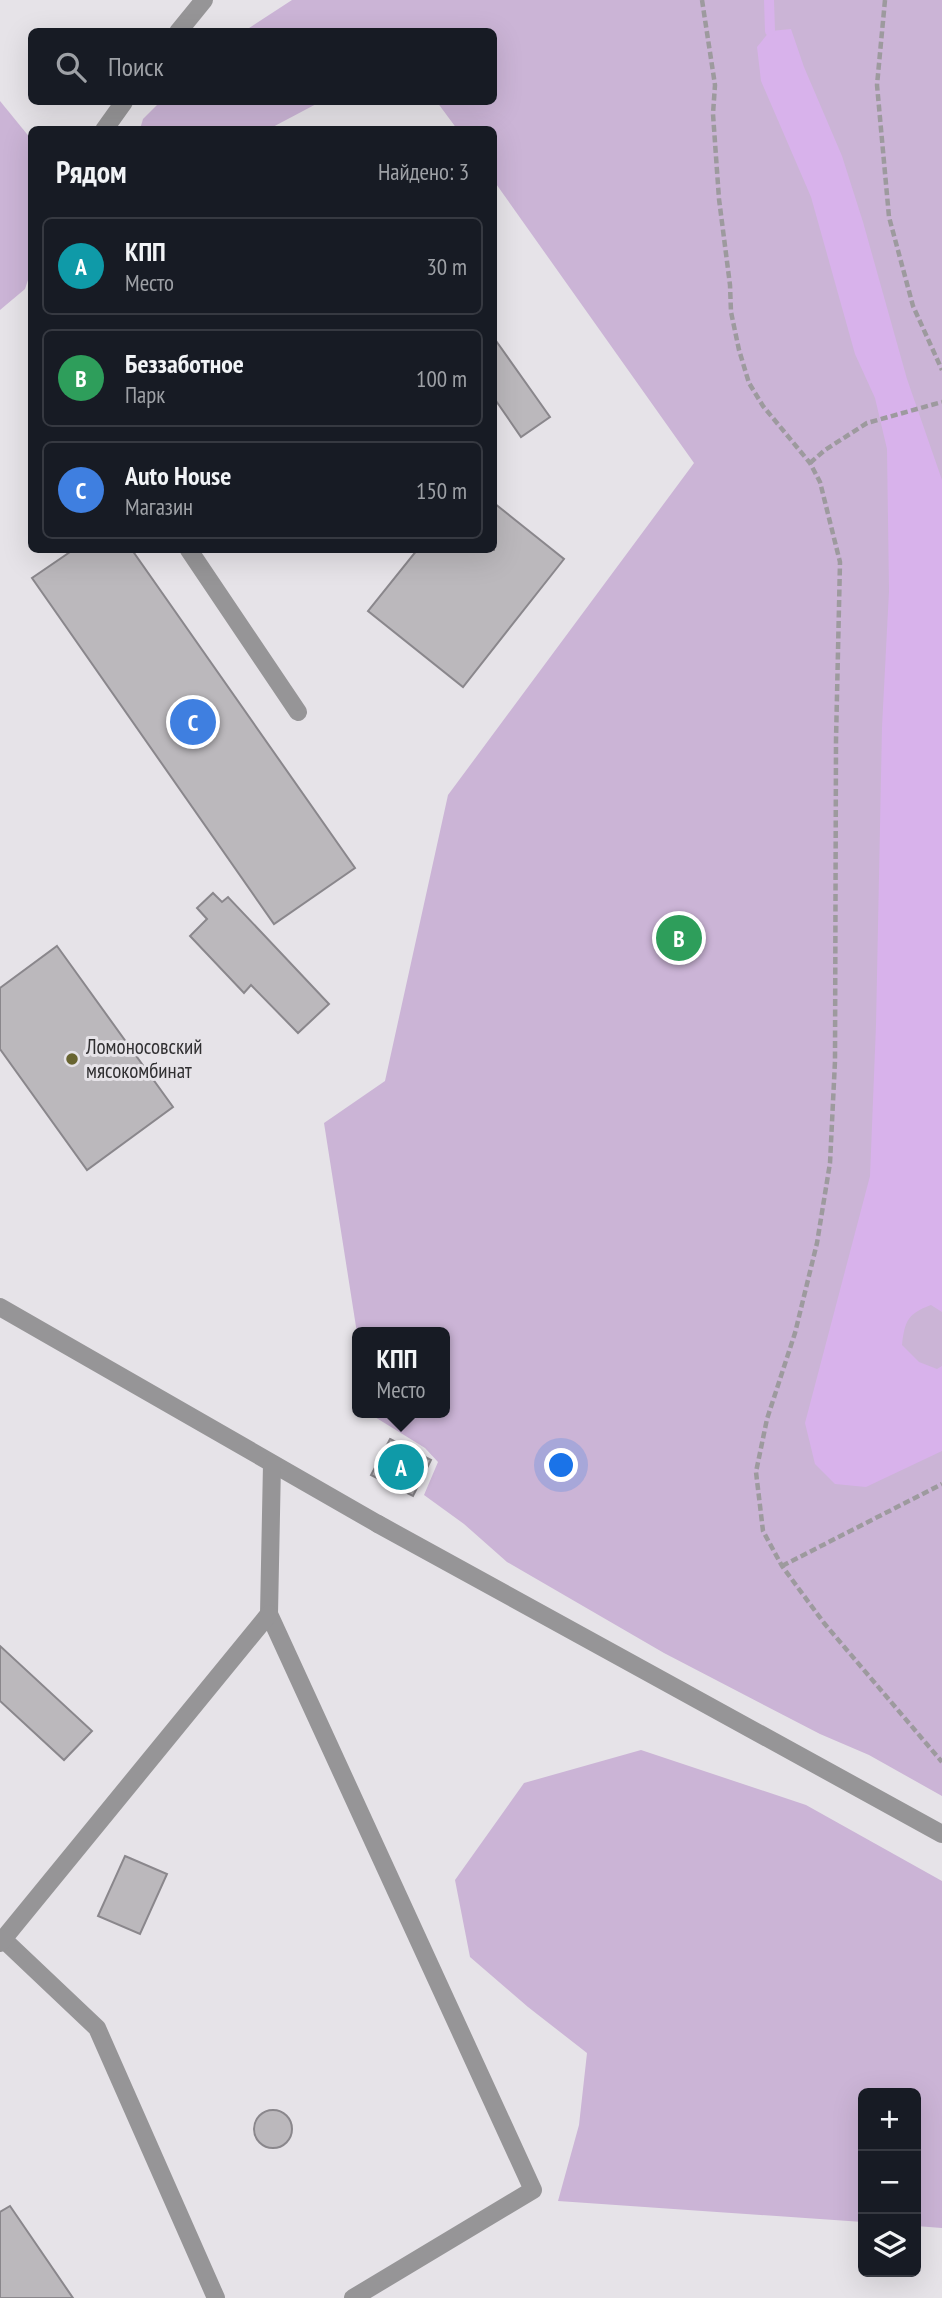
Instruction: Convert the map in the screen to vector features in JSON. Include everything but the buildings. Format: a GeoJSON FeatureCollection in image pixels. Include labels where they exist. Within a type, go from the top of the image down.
{"type":"FeatureCollection","features":[{"type":"Feature","properties":{"kind":"street"},"geometry":{"type":"LineString","coordinates":[[181,28],[204,0]]}},
{"type":"Feature","properties":{"kind":"street"},"geometry":{"type":"LineString","coordinates":[[107,126],[122,105]]}},
{"type":"Feature","properties":{"kind":"street"},"geometry":{"type":"LineString","coordinates":[[191,553],[298,712]]}},
{"type":"Feature","properties":{"kind":"street"},"geometry":{"type":"LineString","coordinates":[[0,1307],[378,1524],[942,1834]]}},
{"type":"Feature","properties":{"kind":"street"},"geometry":{"type":"LineString","coordinates":[[272,1464],[269,1615],[533,2190],[353,2298]]}},
{"type":"Feature","properties":{"kind":"street"},"geometry":{"type":"LineString","coordinates":[[216,2298],[97,2028],[2,1941],[269,1615]]}},
{"type":"Feature","properties":{"kind":"path"},"geometry":{"type":"LineString","coordinates":[[702,0],[715,85],[713,114],[719,199],[731,312],[739,350],[749,383],[763,406],[810,463],[820,482],[840,562],[836,740],[835,1061],[831,1163],[817,1243],[795,1332],[767,1419],[756,1472],[762,1531],[782,1566],[824,1623],[942,1762]]}},
{"type":"Feature","properties":{"kind":"path"},"geometry":{"type":"LineString","coordinates":[[885,0],[877,85],[889,217],[913,306],[942,370]]}},
{"type":"Feature","properties":{"kind":"path"},"geometry":{"type":"LineString","coordinates":[[810,463],[867,423],[939,403]]}},
{"type":"Feature","properties":{"kind":"path"},"geometry":{"type":"LineString","coordinates":[[782,1566],[942,1485]]}},
{"type":"Feature","properties":{"kind":"shaded area"},"geometry":{"type":"Polygon","coordinates":[[[292,0],[942,0],[942,1796],[869,1755],[820,1734],[664,1653],[507,1562],[464,1524],[424,1495],[438,1462],[425,1448],[376,1418],[450,1418],[450,1327],[356,1327],[324,1123],[385,1081],[448,795],[694,463],[497,185],[497,126],[455,126],[439,105],[497,105],[497,28],[249,28],[292,0]]]}},
{"type":"Feature","properties":{"kind":"shaded area"},"geometry":{"type":"Polygon","coordinates":[[[791,29],[842,156],[907,379],[942,480],[942,1312],[931,1305],[912,1315],[904,1330],[902,1345],[919,1362],[937,1369],[942,1366],[942,1451],[866,1487],[835,1484],[815,1464],[805,1423],[870,1176],[882,727],[889,591],[887,449],[875,398],[855,354],[811,197],[761,81],[757,47],[770,31],[791,29]]]}},
{"type":"Feature","properties":{"kind":"shaded area"},"geometry":{"type":"Polygon","coordinates":[[[0,101],[28,135],[28,280],[25,289],[0,310],[0,101]]]}},
{"type":"Feature","properties":{"kind":"shaded area"},"geometry":{"type":"Polygon","coordinates":[[[157,105],[314,105],[275,126],[141,126],[143,119],[157,105]]]}},
{"type":"Feature","properties":{"kind":"shaded area"},"geometry":{"type":"Polygon","coordinates":[[[641,1750],[806,1805],[942,1881],[942,2228],[921,2226],[921,2088],[858,2088],[858,2222],[558,2201],[579,2125],[587,2053],[470,1957],[455,1880],[524,1783],[641,1750]]]}},
{"type":"Feature","properties":{"kind":"waterway"},"geometry":{"type":"LineString","coordinates":[[769,0],[770,31]]}},
{"type":"Feature","properties":{"kind":"place","name":"Auto House"},"geometry":{"type":"Point","coordinates":[193,722]}},
{"type":"Feature","properties":{"kind":"place","name":"Беззаботное"},"geometry":{"type":"Point","coordinates":[679,938]}},
{"type":"Feature","properties":{"kind":"place","name":"Ломоносовский мясокомбинат"},"geometry":{"type":"Point","coordinates":[72,1059]}},
{"type":"Feature","properties":{"kind":"place","name":"КПП"},"geometry":{"type":"Point","coordinates":[401,1467]}}]}
